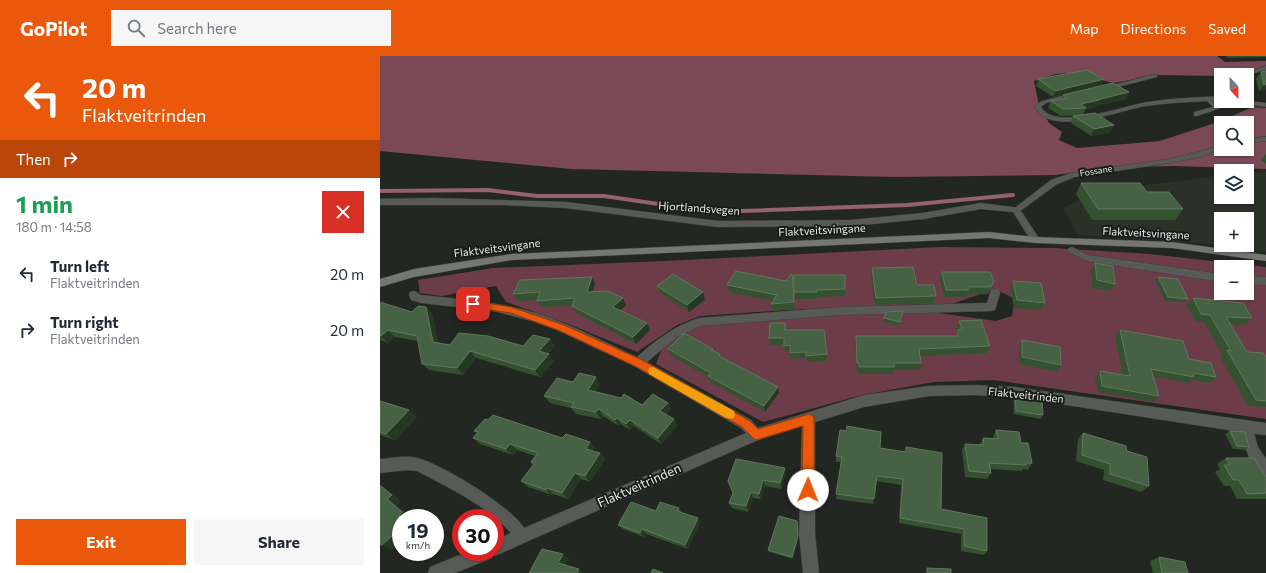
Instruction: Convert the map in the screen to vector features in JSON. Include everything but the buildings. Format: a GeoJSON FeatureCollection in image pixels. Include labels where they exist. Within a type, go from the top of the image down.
{"type":"FeatureCollection","features":[{"type":"Feature","properties":{"kind":"main road","name":"Flaktveitsvingane"},"geometry":{"type":"LineString","coordinates":[[380,283],[414,273],[467,263],[512,257],[981,236],[1035,240],[1172,245],[1266,258]]}},
{"type":"Feature","properties":{"kind":"street"},"geometry":{"type":"LineString","coordinates":[[1254,71],[1266,68]]}},
{"type":"Feature","properties":{"kind":"street"},"geometry":{"type":"LineString","coordinates":[[1095,90],[1155,76]]}},
{"type":"Feature","properties":{"kind":"street"},"geometry":{"type":"LineString","coordinates":[[1082,93],[1044,102],[1037,106],[1039,111],[1048,116],[1060,119],[1113,112],[1134,106],[1155,103],[1214,98]]}},
{"type":"Feature","properties":{"kind":"street"},"geometry":{"type":"LineString","coordinates":[[1197,114],[1218,108],[1209,99]]}},
{"type":"Feature","properties":{"kind":"street"},"geometry":{"type":"LineString","coordinates":[[1254,104],[1266,105]]}},
{"type":"Feature","properties":{"kind":"street"},"geometry":{"type":"LineString","coordinates":[[1103,106],[1113,112]]}},
{"type":"Feature","properties":{"kind":"street"},"geometry":{"type":"LineString","coordinates":[[1254,140],[1266,139]]}},
{"type":"Feature","properties":{"kind":"street","name":"Fossane"},"geometry":{"type":"LineString","coordinates":[[1016,210],[1054,182],[1074,175],[1170,161],[1197,155],[1214,149]]}},
{"type":"Feature","properties":{"kind":"street","name":"Hjortlandsvegen"},"geometry":{"type":"LineString","coordinates":[[380,202],[450,201],[566,205],[718,224],[851,223],[923,216],[981,206],[1016,210]]}},
{"type":"Feature","properties":{"kind":"street"},"geometry":{"type":"LineString","coordinates":[[1016,210],[1035,240]]}},
{"type":"Feature","properties":{"kind":"street"},"geometry":{"type":"LineString","coordinates":[[1072,250],[1092,260],[1214,277]]}},
{"type":"Feature","properties":{"kind":"street"},"geometry":{"type":"LineString","coordinates":[[1254,280],[1266,281]]}},
{"type":"Feature","properties":{"kind":"street"},"geometry":{"type":"LineString","coordinates":[[638,363],[667,337],[688,325],[699,322],[835,311],[991,308],[995,293]]}},
{"type":"Feature","properties":{"kind":"street"},"geometry":{"type":"LineString","coordinates":[[414,295],[415,297],[421,299],[494,307],[534,317],[561,327],[638,363],[746,424],[756,435]]}},
{"type":"Feature","properties":{"kind":"street","name":"Flaktveitrinden"},"geometry":{"type":"LineString","coordinates":[[504,544],[756,435],[864,401],[929,391],[975,390],[1015,392],[1266,429]]}},
{"type":"Feature","properties":{"kind":"street"},"geometry":{"type":"LineString","coordinates":[[809,419],[807,533],[810,573]]}},
{"type":"Feature","properties":{"kind":"street"},"geometry":{"type":"LineString","coordinates":[[1246,427],[1252,450],[1266,471]]}},
{"type":"Feature","properties":{"kind":"street"},"geometry":{"type":"LineString","coordinates":[[380,466],[408,463],[419,465],[488,504],[519,530],[521,537]]}},
{"type":"Feature","properties":{"kind":"street"},"geometry":{"type":"LineString","coordinates":[[436,573],[465,561]]}},
{"type":"Feature","properties":{"kind":"shaded area"},"geometry":{"type":"Polygon","coordinates":[[[380,56],[1217,56],[1225,62],[1266,61],[1266,69],[1254,72],[1254,68],[1214,68],[1214,76],[1157,75],[1114,83],[1083,76],[1083,72],[1056,74],[1034,81],[1039,105],[1049,123],[1062,132],[1059,140],[1077,148],[1160,141],[1214,123],[1214,156],[1254,156],[1254,116],[1232,116],[1254,107],[1266,108],[1266,169],[1254,169],[1254,164],[1214,164],[1214,167],[1116,167],[1055,175],[895,177],[571,169],[380,151],[380,56]]]}},
{"type":"Feature","properties":{"kind":"shaded area"},"geometry":{"type":"Polygon","coordinates":[[[1266,171],[1266,252],[1254,250],[1254,212],[1214,212],[1214,244],[1078,235],[1063,208],[1099,191],[1214,177],[1214,204],[1254,204],[1254,172],[1266,171]]]}},
{"type":"Feature","properties":{"kind":"shaded area"},"geometry":{"type":"Polygon","coordinates":[[[940,247],[1054,248],[1149,254],[1214,261],[1214,300],[1254,300],[1254,266],[1266,267],[1266,419],[994,380],[934,382],[862,395],[763,422],[656,364],[663,346],[689,327],[715,323],[841,315],[931,312],[996,321],[1012,316],[1015,299],[995,289],[949,305],[931,304],[787,310],[700,316],[677,325],[637,352],[571,325],[506,302],[496,286],[442,296],[420,293],[418,280],[493,268],[940,247]]]}},
{"type":"Feature","properties":{"kind":"waterway"},"geometry":{"type":"LineString","coordinates":[[380,191],[488,190],[537,196],[604,196],[713,212],[907,205],[1013,195]]}},
{"type":"Feature","properties":{"kind":"slow traffic"},"geometry":{"type":"LineString","coordinates":[[653,371],[730,415]]}},
{"type":"Feature","properties":{"kind":"route"},"geometry":{"type":"LineString","coordinates":[[473,304],[511,310],[561,327],[638,363],[746,424],[756,435],[809,419],[808,490]]}}]}
